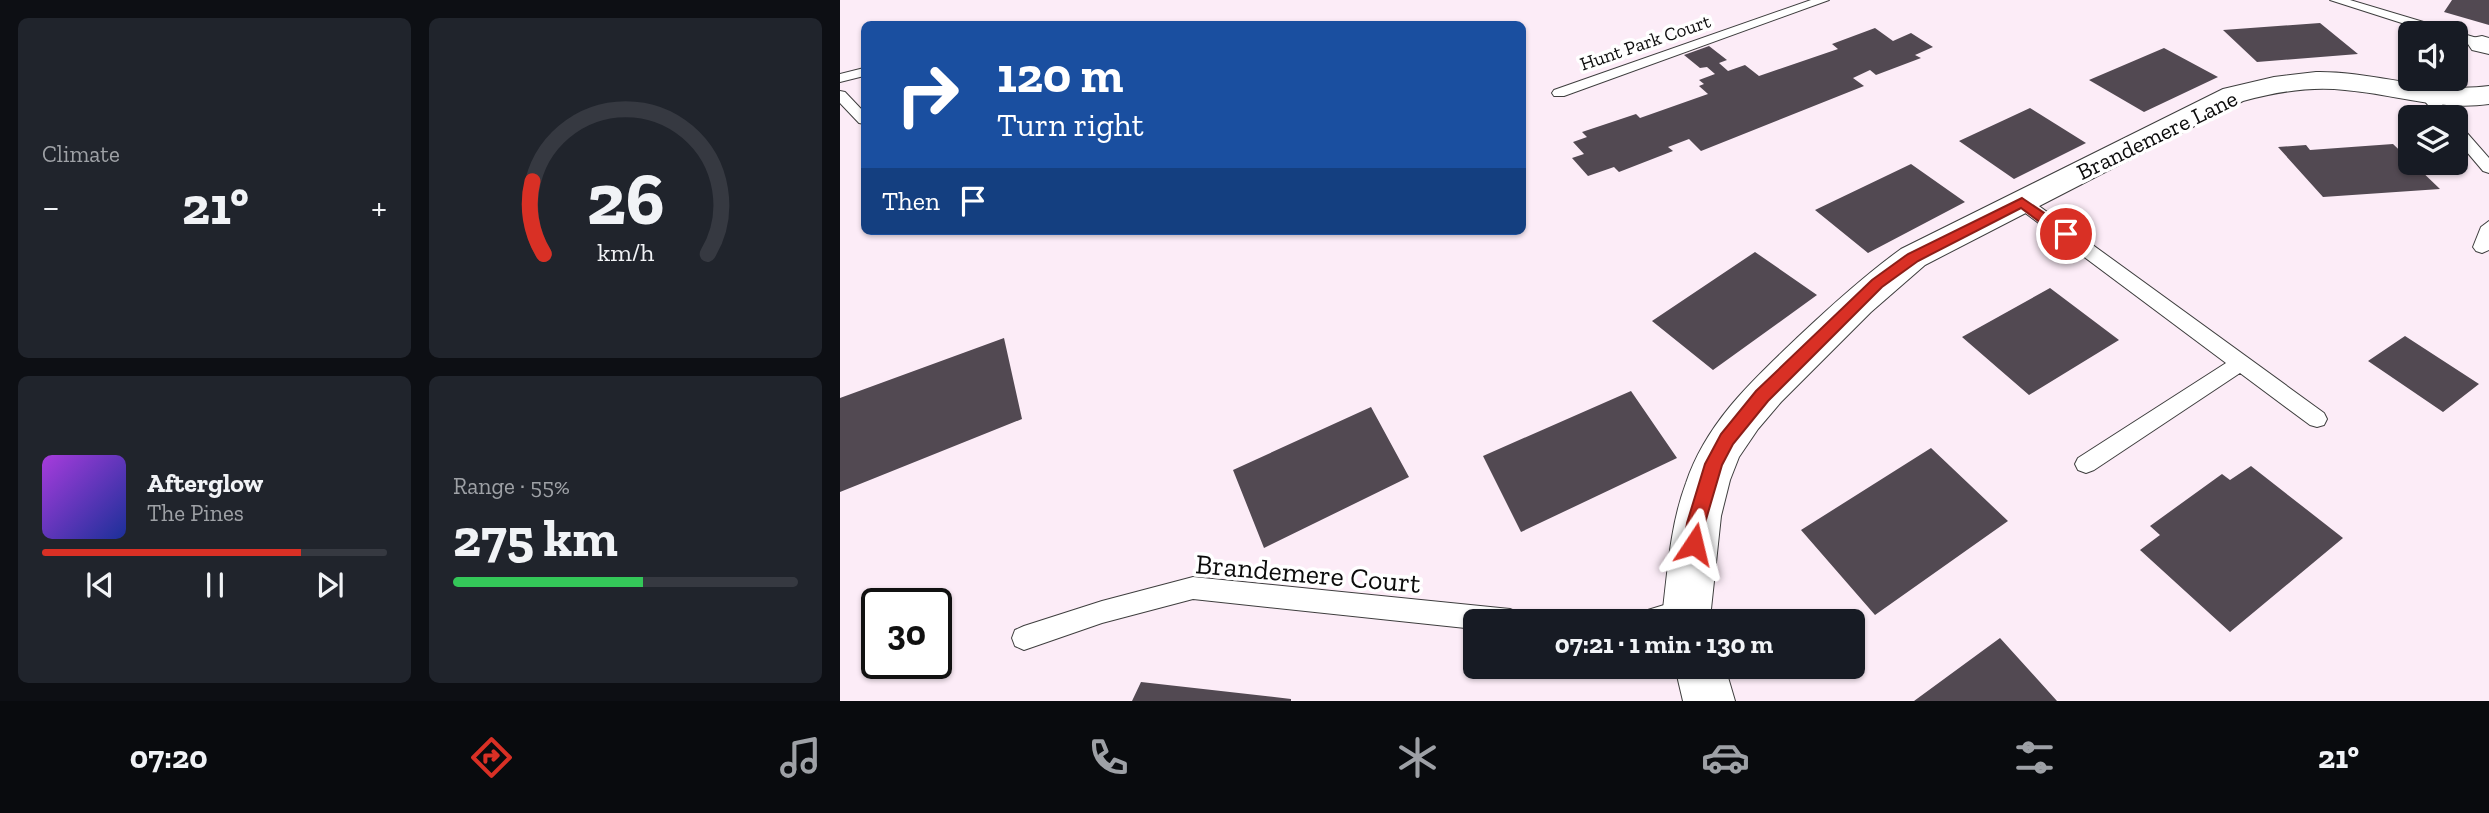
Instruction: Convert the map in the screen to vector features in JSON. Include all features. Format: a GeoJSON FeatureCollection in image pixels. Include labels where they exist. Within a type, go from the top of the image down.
{"type":"FeatureCollection","features":[{"type":"Feature","properties":{"kind":"street","name":"Brandemere Lane"},"geometry":{"type":"LineString","coordinates":[[1689,609],[1696,523],[1714,464],[1727,439],[1762,396],[1877,284],[1913,257],[2233,95],[2268,85],[2298,80],[2344,80],[2435,105],[2459,97],[2489,95]]}},
{"type":"Feature","properties":{"kind":"street"},"geometry":{"type":"LineString","coordinates":[[1703,679],[1709,701]]}},
{"type":"Feature","properties":{"kind":"lane","name":"Hunt Park Court"},"geometry":{"type":"LineString","coordinates":[[1559,93],[1823,0]]}},
{"type":"Feature","properties":{"kind":"lane"},"geometry":{"type":"LineString","coordinates":[[2336,0],[2406,21]]}},
{"type":"Feature","properties":{"kind":"lane"},"geometry":{"type":"LineString","coordinates":[[2468,40],[2485,45]]}},
{"type":"Feature","properties":{"kind":"lane"},"geometry":{"type":"LineString","coordinates":[[840,78],[861,73]]}},
{"type":"Feature","properties":{"kind":"lane"},"geometry":{"type":"LineString","coordinates":[[840,95],[861,117]]}},
{"type":"Feature","properties":{"kind":"lane"},"geometry":{"type":"LineString","coordinates":[[2468,143],[2489,168]]}},
{"type":"Feature","properties":{"kind":"lane"},"geometry":{"type":"LineString","coordinates":[[2022,202],[2316,419]]}},
{"type":"Feature","properties":{"kind":"lane"},"geometry":{"type":"LineString","coordinates":[[2482,247],[2489,228]]}},
{"type":"Feature","properties":{"kind":"lane"},"geometry":{"type":"LineString","coordinates":[[2086,464],[2241,363]]}},
{"type":"Feature","properties":{"kind":"lane","name":"Brandemere Court"},"geometry":{"type":"LineString","coordinates":[[1024,638],[1102,612],[1193,588],[1463,616]]}},
{"type":"Feature","properties":{"kind":"building"},"geometry":{"type":"Polygon","coordinates":[[[2452,0],[2489,0],[2489,25],[2444,12],[2452,0]]]}},
{"type":"Feature","properties":{"kind":"building"},"geometry":{"type":"Polygon","coordinates":[[[2320,23],[2358,54],[2257,62],[2223,30],[2320,23]]]}},
{"type":"Feature","properties":{"kind":"building"},"geometry":{"type":"Polygon","coordinates":[[[1875,28],[1893,41],[1911,33],[1933,47],[1915,55],[1921,58],[1876,75],[1870,70],[1853,78],[1864,86],[1701,151],[1689,139],[1668,147],[1673,151],[1619,172],[1614,167],[1588,176],[1572,158],[1584,154],[1573,142],[1587,137],[1582,132],[1636,114],[1640,118],[1708,94],[1699,86],[1704,84],[1699,80],[1715,74],[1707,67],[1700,68],[1684,55],[1709,46],[1727,60],[1719,63],[1728,71],[1745,65],[1759,76],[1838,49],[1832,44],[1875,28]]]}},
{"type":"Feature","properties":{"kind":"building"},"geometry":{"type":"Polygon","coordinates":[[[2164,48],[2218,77],[2144,112],[2089,80],[2164,48]]]}},
{"type":"Feature","properties":{"kind":"building"},"geometry":{"type":"Polygon","coordinates":[[[2030,108],[2086,143],[2014,179],[1959,141],[2030,108]]]}},
{"type":"Feature","properties":{"kind":"building"},"geometry":{"type":"Polygon","coordinates":[[[2393,144],[2398,149],[2398,175],[2425,175],[2440,189],[2323,197],[2278,147],[2306,145],[2310,150],[2393,144]]]}},
{"type":"Feature","properties":{"kind":"building"},"geometry":{"type":"Polygon","coordinates":[[[1911,164],[1965,202],[1868,253],[1815,210],[1911,164]]]}},
{"type":"Feature","properties":{"kind":"building"},"geometry":{"type":"Polygon","coordinates":[[[1755,252],[1817,295],[1713,370],[1652,321],[1755,252]]]}},
{"type":"Feature","properties":{"kind":"building"},"geometry":{"type":"Polygon","coordinates":[[[2050,288],[2119,340],[2029,395],[1962,337],[2050,288]]]}},
{"type":"Feature","properties":{"kind":"building"},"geometry":{"type":"Polygon","coordinates":[[[2405,336],[2479,384],[2443,412],[2368,361],[2405,336]]]}},
{"type":"Feature","properties":{"kind":"building"},"geometry":{"type":"Polygon","coordinates":[[[1004,338],[1022,419],[840,492],[840,398],[1004,338]]]}},
{"type":"Feature","properties":{"kind":"building"},"geometry":{"type":"Polygon","coordinates":[[[1631,391],[1677,458],[1521,532],[1483,456],[1631,391]]]}},
{"type":"Feature","properties":{"kind":"building"},"geometry":{"type":"Polygon","coordinates":[[[1371,407],[1409,477],[1264,548],[1233,470],[1371,407]]]}},
{"type":"Feature","properties":{"kind":"building"},"geometry":{"type":"Polygon","coordinates":[[[1931,448],[2008,521],[1875,615],[1801,530],[1931,448]]]}},
{"type":"Feature","properties":{"kind":"building"},"geometry":{"type":"Polygon","coordinates":[[[2251,466],[2343,538],[2230,632],[2140,550],[2160,535],[2150,526],[2222,474],[2230,480],[2251,466]]]}},
{"type":"Feature","properties":{"kind":"building"},"geometry":{"type":"Polygon","coordinates":[[[2000,638],[2057,701],[1914,701],[2000,638]]]}},
{"type":"Feature","properties":{"kind":"building"},"geometry":{"type":"Polygon","coordinates":[[[1141,682],[1291,699],[1291,701],[1132,701],[1141,682]]]}},
{"type":"Feature","properties":{"kind":"route"},"geometry":{"type":"LineString","coordinates":[[1694,544],[1696,523],[1714,464],[1727,439],[1762,396],[1877,284],[1913,257],[2022,202],[2066,234]]}}]}
